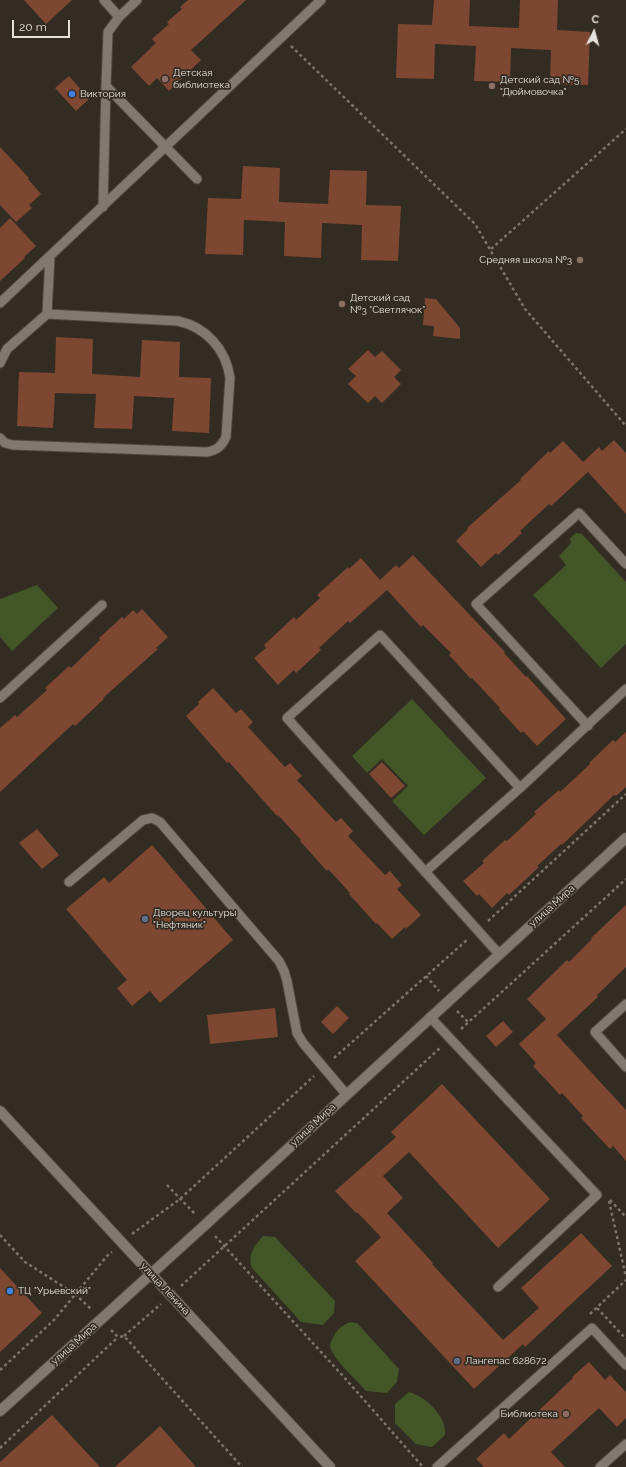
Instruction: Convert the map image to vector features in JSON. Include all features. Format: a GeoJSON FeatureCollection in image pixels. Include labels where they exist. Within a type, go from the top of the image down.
{"type":"FeatureCollection","features":[{"type":"Feature","properties":{"kind":"street","name":"улица Мира"},"geometry":{"type":"LineString","coordinates":[[0,1411],[205,1225],[626,838]]}},
{"type":"Feature","properties":{"kind":"street","name":"улица Ленина"},"geometry":{"type":"LineString","coordinates":[[0,1111],[330,1467]]}},
{"type":"Feature","properties":{"kind":"lane"},"geometry":{"type":"LineString","coordinates":[[104,0],[119,17]]}},
{"type":"Feature","properties":{"kind":"lane"},"geometry":{"type":"LineString","coordinates":[[103,207],[108,32],[119,17],[137,0]]}},
{"type":"Feature","properties":{"kind":"lane"},"geometry":{"type":"LineString","coordinates":[[0,303],[321,0]]}},
{"type":"Feature","properties":{"kind":"lane"},"geometry":{"type":"LineString","coordinates":[[106,86],[197,179]]}},
{"type":"Feature","properties":{"kind":"lane"},"geometry":{"type":"LineString","coordinates":[[47,314],[50,256]]}},
{"type":"Feature","properties":{"kind":"lane"},"geometry":{"type":"LineString","coordinates":[[0,363],[6,349],[47,314],[178,321],[187,323],[206,333],[221,352],[230,378],[226,437],[222,445],[216,450],[207,452],[13,445],[5,443],[0,438]]}},
{"type":"Feature","properties":{"kind":"lane"},"geometry":{"type":"LineString","coordinates":[[588,726],[476,604],[579,513],[626,564]]}},
{"type":"Feature","properties":{"kind":"lane"},"geometry":{"type":"LineString","coordinates":[[0,698],[102,606]]}},
{"type":"Feature","properties":{"kind":"lane"},"geometry":{"type":"LineString","coordinates":[[499,954],[287,718],[380,635],[520,788]]}},
{"type":"Feature","properties":{"kind":"lane"},"geometry":{"type":"LineString","coordinates":[[425,872],[520,788],[626,689]]}},
{"type":"Feature","properties":{"kind":"lane"},"geometry":{"type":"LineString","coordinates":[[69,882],[143,820],[152,818],[160,822],[279,961],[287,981],[297,1034],[303,1044],[346,1094]]}},
{"type":"Feature","properties":{"kind":"lane"},"geometry":{"type":"LineString","coordinates":[[626,1004],[595,1032],[626,1067]]}},
{"type":"Feature","properties":{"kind":"lane"},"geometry":{"type":"LineString","coordinates":[[430,1017],[597,1194],[498,1287]]}},
{"type":"Feature","properties":{"kind":"lane"},"geometry":{"type":"LineString","coordinates":[[437,1467],[592,1328],[626,1364]]}},
{"type":"Feature","properties":{"kind":"lane"},"geometry":{"type":"LineString","coordinates":[[600,1467],[626,1444]]}},
{"type":"Feature","properties":{"kind":"path"},"geometry":{"type":"LineString","coordinates":[[282,37],[476,224],[525,309],[626,426]]}},
{"type":"Feature","properties":{"kind":"path"},"geometry":{"type":"LineString","coordinates":[[491,250],[626,129]]}},
{"type":"Feature","properties":{"kind":"path"},"geometry":{"type":"LineString","coordinates":[[0,1370],[54,1320],[107,1256],[137,1230],[180,1198],[324,1067],[478,931],[626,794]]}},
{"type":"Feature","properties":{"kind":"path"},"geometry":{"type":"LineString","coordinates":[[0,1448],[118,1337],[124,1336],[171,1295],[626,879]]}},
{"type":"Feature","properties":{"kind":"path"},"geometry":{"type":"LineString","coordinates":[[167,1184],[343,1376],[424,1467]]}},
{"type":"Feature","properties":{"kind":"path"},"geometry":{"type":"LineString","coordinates":[[609,1198],[626,1277]]}},
{"type":"Feature","properties":{"kind":"path"},"geometry":{"type":"LineString","coordinates":[[0,1235],[25,1262],[75,1294],[118,1337]]}},
{"type":"Feature","properties":{"kind":"path"},"geometry":{"type":"LineString","coordinates":[[597,1308],[626,1339]]}},
{"type":"Feature","properties":{"kind":"path"},"geometry":{"type":"LineString","coordinates":[[124,1336],[242,1467]]}},
{"type":"Feature","properties":{"kind":"green space"},"geometry":{"type":"Polygon","coordinates":[[[576,533],[582,534],[626,582],[626,644],[601,668],[533,595],[566,565],[559,556],[571,543],[570,538],[576,533]]]}},
{"type":"Feature","properties":{"kind":"green space"},"geometry":{"type":"Polygon","coordinates":[[[37,585],[58,608],[12,651],[0,637],[0,599],[37,585]]]}},
{"type":"Feature","properties":{"kind":"green space"},"geometry":{"type":"Polygon","coordinates":[[[412,699],[486,778],[424,835],[392,801],[408,786],[382,759],[367,773],[352,756],[412,699]]]}},
{"type":"Feature","properties":{"kind":"green space"},"geometry":{"type":"Polygon","coordinates":[[[263,1236],[275,1237],[335,1301],[334,1313],[323,1325],[301,1322],[252,1268],[250,1259],[251,1255],[263,1236]]]}},
{"type":"Feature","properties":{"kind":"green space"},"geometry":{"type":"Polygon","coordinates":[[[350,1322],[357,1323],[399,1369],[397,1382],[387,1393],[366,1391],[334,1356],[330,1345],[331,1341],[340,1328],[350,1322]]]}},
{"type":"Feature","properties":{"kind":"green space"},"geometry":{"type":"Polygon","coordinates":[[[409,1392],[422,1398],[434,1408],[443,1421],[445,1435],[432,1447],[416,1444],[395,1423],[395,1404],[409,1392]]]}},
{"type":"Feature","properties":{"kind":"building"},"geometry":{"type":"Polygon","coordinates":[[[24,0],[72,0],[46,24],[24,0]]]}},
{"type":"Feature","properties":{"kind":"building"},"geometry":{"type":"Polygon","coordinates":[[[188,0],[246,0],[191,50],[201,60],[169,91],[157,78],[149,86],[131,67],[156,43],[152,39],[169,24],[167,22],[182,9],[180,7],[188,0]]]}},
{"type":"Feature","properties":{"kind":"building"},"geometry":{"type":"Polygon","coordinates":[[[434,0],[470,0],[469,26],[519,28],[520,0],[558,0],[557,30],[590,32],[588,85],[550,84],[551,50],[511,48],[510,82],[474,81],[476,46],[435,44],[434,79],[396,78],[398,24],[432,25],[434,0]]]}},
{"type":"Feature","properties":{"kind":"building","name":"Виктория"},"geometry":{"type":"Polygon","coordinates":[[[69,76],[89,99],[76,111],[55,88],[69,76]]]}},
{"type":"Feature","properties":{"kind":"building"},"geometry":{"type":"Polygon","coordinates":[[[0,147],[29,178],[28,179],[41,194],[29,205],[32,208],[16,222],[0,205],[0,147]]]}},
{"type":"Feature","properties":{"kind":"building"},"geometry":{"type":"Polygon","coordinates":[[[243,166],[280,168],[279,202],[328,204],[330,170],[367,171],[366,205],[401,206],[398,261],[361,260],[362,225],[322,223],[321,258],[284,256],[285,222],[244,220],[243,255],[205,254],[208,198],[241,199],[243,166]]]}},
{"type":"Feature","properties":{"kind":"building"},"geometry":{"type":"Polygon","coordinates":[[[10,218],[36,246],[0,281],[0,228],[10,218]]]}},
{"type":"Feature","properties":{"kind":"building"},"geometry":{"type":"Polygon","coordinates":[[[425,298],[436,299],[460,328],[460,339],[433,336],[434,326],[423,325],[425,298]]]}},
{"type":"Feature","properties":{"kind":"building"},"geometry":{"type":"Polygon","coordinates":[[[56,337],[93,339],[92,374],[140,377],[142,340],[180,342],[179,377],[211,378],[209,433],[172,431],[174,398],[134,396],[132,429],[94,428],[96,394],[55,393],[53,428],[17,426],[19,372],[55,373],[56,337]]]}},
{"type":"Feature","properties":{"kind":"building"},"geometry":{"type":"Polygon","coordinates":[[[368,350],[375,357],[382,351],[401,370],[394,377],[401,384],[382,403],[375,396],[368,403],[348,384],[356,376],[348,369],[368,350]]]}},
{"type":"Feature","properties":{"kind":"building"},"geometry":{"type":"Polygon","coordinates":[[[614,440],[626,453],[626,514],[588,472],[551,506],[549,504],[520,531],[522,533],[498,555],[496,553],[481,567],[456,541],[468,529],[467,528],[521,480],[520,479],[549,451],[550,453],[563,441],[583,462],[599,447],[602,451],[614,440]]]}},
{"type":"Feature","properties":{"kind":"building"},"geometry":{"type":"Polygon","coordinates":[[[413,555],[566,719],[537,746],[523,731],[521,733],[499,709],[500,708],[449,655],[451,653],[423,625],[421,627],[387,590],[350,623],[348,621],[319,648],[321,650],[296,673],[294,670],[278,685],[254,658],[266,648],[264,645],[294,617],[296,620],[320,598],[317,595],[348,567],[349,569],[361,558],[380,580],[396,565],[399,568],[413,555]]]}},
{"type":"Feature","properties":{"kind":"building"},"geometry":{"type":"Polygon","coordinates":[[[142,609],[168,637],[156,648],[158,649],[103,698],[104,699],[75,726],[73,724],[0,792],[0,728],[15,715],[17,717],[47,690],[45,688],[69,666],[71,668],[100,640],[99,638],[122,617],[124,619],[133,610],[137,614],[142,609]]]}},
{"type":"Feature","properties":{"kind":"building"},"geometry":{"type":"Polygon","coordinates":[[[213,688],[236,713],[241,709],[253,722],[248,727],[285,767],[290,763],[302,776],[297,780],[336,822],[341,818],[353,831],[348,836],[385,875],[390,871],[402,885],[397,889],[421,915],[406,929],[405,927],[392,939],[377,923],[376,924],[349,894],[350,893],[328,869],[327,871],[300,841],[301,840],[278,815],[277,816],[229,762],[227,763],[186,716],[213,688]]]}},
{"type":"Feature","properties":{"kind":"building"},"geometry":{"type":"Polygon","coordinates":[[[626,732],[626,787],[616,796],[614,795],[562,845],[561,844],[537,866],[539,867],[509,895],[507,893],[492,908],[479,894],[477,896],[463,881],[484,863],[482,861],[505,840],[507,841],[536,814],[534,812],[559,790],[560,792],[613,740],[615,742],[626,732]]]}},
{"type":"Feature","properties":{"kind":"building"},"geometry":{"type":"Polygon","coordinates":[[[382,762],[405,786],[391,798],[369,774],[382,762]]]}},
{"type":"Feature","properties":{"kind":"building"},"geometry":{"type":"Polygon","coordinates":[[[37,829],[59,855],[42,869],[19,843],[37,829]]]}},
{"type":"Feature","properties":{"kind":"building","name":"Дворец культуры \"Нефтяник\""},"geometry":{"type":"Polygon","coordinates":[[[152,845],[233,940],[160,1003],[150,991],[132,1006],[117,988],[127,980],[66,909],[104,877],[109,883],[152,845]]]}},
{"type":"Feature","properties":{"kind":"building"},"geometry":{"type":"Polygon","coordinates":[[[626,905],[626,967],[597,995],[598,997],[557,1035],[626,1110],[626,1161],[613,1146],[610,1149],[581,1118],[583,1116],[562,1093],[560,1095],[533,1066],[536,1063],[519,1044],[546,1019],[527,999],[567,960],[569,962],[592,939],[591,938],[626,905]]]}},
{"type":"Feature","properties":{"kind":"building"},"geometry":{"type":"Polygon","coordinates":[[[337,1006],[349,1018],[333,1034],[321,1022],[337,1006]]]}},
{"type":"Feature","properties":{"kind":"building"},"geometry":{"type":"Polygon","coordinates":[[[275,1008],[278,1037],[210,1044],[207,1015],[275,1008]]]}},
{"type":"Feature","properties":{"kind":"building"},"geometry":{"type":"Polygon","coordinates":[[[503,1021],[513,1032],[496,1047],[486,1036],[503,1021]]]}},
{"type":"Feature","properties":{"kind":"building"},"geometry":{"type":"Polygon","coordinates":[[[442,1084],[550,1199],[498,1248],[409,1152],[383,1176],[403,1198],[387,1213],[433,1263],[432,1264],[503,1340],[539,1308],[521,1288],[581,1233],[612,1266],[525,1347],[523,1344],[474,1389],[355,1261],[381,1237],[335,1191],[396,1137],[391,1132],[442,1084]]]}},
{"type":"Feature","properties":{"kind":"building","name":"ТЦ \"Урьевский\""},"geometry":{"type":"Polygon","coordinates":[[[0,1268],[42,1313],[0,1352],[0,1268]]]}},
{"type":"Feature","properties":{"kind":"building","name":"Библиотека"},"geometry":{"type":"Polygon","coordinates":[[[589,1362],[605,1380],[610,1375],[626,1392],[626,1418],[617,1427],[599,1408],[551,1452],[565,1467],[484,1467],[476,1459],[504,1433],[509,1439],[589,1362]]]}},
{"type":"Feature","properties":{"kind":"building"},"geometry":{"type":"Polygon","coordinates":[[[52,1415],[100,1467],[0,1467],[0,1462],[52,1415]]]}},
{"type":"Feature","properties":{"kind":"building"},"geometry":{"type":"Polygon","coordinates":[[[160,1426],[196,1467],[115,1467],[160,1426]]]}},
{"type":"Feature","properties":{"kind":"place","name":"Детская библиотека"},"geometry":{"type":"Point","coordinates":[165,79]}},
{"type":"Feature","properties":{"kind":"place","name":"Детский сад №5 \"Дюймовочка\""},"geometry":{"type":"Point","coordinates":[492,86]}},
{"type":"Feature","properties":{"kind":"place","name":"Виктория"},"geometry":{"type":"Point","coordinates":[72,94]}},
{"type":"Feature","properties":{"kind":"place","name":"Средняя школа №3"},"geometry":{"type":"Point","coordinates":[580,260]}},
{"type":"Feature","properties":{"kind":"place","name":"Детский сад №3 \"Светлячок\""},"geometry":{"type":"Point","coordinates":[342,304]}},
{"type":"Feature","properties":{"kind":"place","name":"Дворец культуры \"Нефтяник\""},"geometry":{"type":"Point","coordinates":[145,919]}},
{"type":"Feature","properties":{"kind":"place","name":"ТЦ \"Урьевский\""},"geometry":{"type":"Point","coordinates":[10,1291]}},
{"type":"Feature","properties":{"kind":"place","name":"Лангепас 628672"},"geometry":{"type":"Point","coordinates":[457,1361]}},
{"type":"Feature","properties":{"kind":"place","name":"Библиотека"},"geometry":{"type":"Point","coordinates":[566,1414]}}]}
